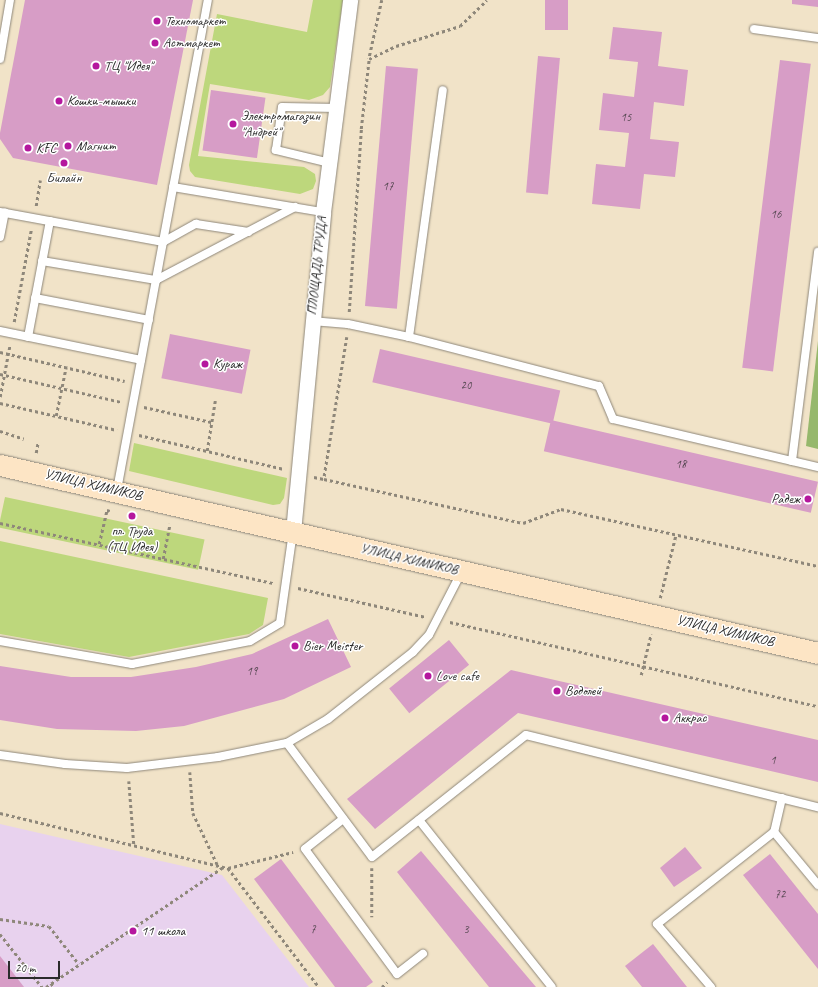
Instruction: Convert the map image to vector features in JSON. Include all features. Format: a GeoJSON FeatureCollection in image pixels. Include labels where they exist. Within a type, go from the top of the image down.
{"type":"FeatureCollection","features":[{"type":"Feature","properties":{"kind":"street","name":"ПЛОЩАДЬ ТРУДА"},"geometry":{"type":"LineString","coordinates":[[293,532],[297,472],[323,212],[350,0]]}},
{"type":"Feature","properties":{"kind":"street","name":"УЛИЦА ХИМИКОВ"},"geometry":{"type":"LineString","coordinates":[[0,465],[117,490],[818,653]]}},
{"type":"Feature","properties":{"kind":"lane"},"geometry":{"type":"LineString","coordinates":[[0,59],[10,0]]}},
{"type":"Feature","properties":{"kind":"lane"},"geometry":{"type":"LineString","coordinates":[[117,490],[208,0]]}},
{"type":"Feature","properties":{"kind":"lane"},"geometry":{"type":"LineString","coordinates":[[754,29],[818,38]]}},
{"type":"Feature","properties":{"kind":"lane"},"geometry":{"type":"LineString","coordinates":[[409,337],[443,90]]}},
{"type":"Feature","properties":{"kind":"lane"},"geometry":{"type":"LineString","coordinates":[[330,163],[276,150],[282,107],[337,108]]}},
{"type":"Feature","properties":{"kind":"lane"},"geometry":{"type":"LineString","coordinates":[[173,187],[323,212]]}},
{"type":"Feature","properties":{"kind":"lane"},"geometry":{"type":"LineString","coordinates":[[42,261],[156,280],[295,207]]}},
{"type":"Feature","properties":{"kind":"lane"},"geometry":{"type":"LineString","coordinates":[[0,237],[2,212],[163,242],[196,224],[248,232]]}},
{"type":"Feature","properties":{"kind":"lane"},"geometry":{"type":"LineString","coordinates":[[28,337],[50,221]]}},
{"type":"Feature","properties":{"kind":"lane"},"geometry":{"type":"LineString","coordinates":[[792,461],[818,252]]}},
{"type":"Feature","properties":{"kind":"lane"},"geometry":{"type":"LineString","coordinates":[[35,298],[149,320]]}},
{"type":"Feature","properties":{"kind":"lane"},"geometry":{"type":"LineString","coordinates":[[312,321],[348,324],[409,337],[599,386],[613,419],[818,468]]}},
{"type":"Feature","properties":{"kind":"lane"},"geometry":{"type":"LineString","coordinates":[[0,331],[141,360]]}},
{"type":"Feature","properties":{"kind":"lane"},"geometry":{"type":"LineString","coordinates":[[0,641],[132,664],[250,641],[280,623],[293,532]]}},
{"type":"Feature","properties":{"kind":"lane"},"geometry":{"type":"LineString","coordinates":[[0,755],[65,764],[128,768],[190,762],[287,743],[328,720],[384,677],[418,647],[429,635],[462,571]]}},
{"type":"Feature","properties":{"kind":"lane"},"geometry":{"type":"LineString","coordinates":[[287,743],[372,857],[526,735],[818,807]]}},
{"type":"Feature","properties":{"kind":"lane"},"geometry":{"type":"LineString","coordinates":[[711,987],[657,924],[774,832],[782,798]]}},
{"type":"Feature","properties":{"kind":"lane"},"geometry":{"type":"LineString","coordinates":[[343,819],[305,849],[397,974],[423,954]]}},
{"type":"Feature","properties":{"kind":"lane"},"geometry":{"type":"LineString","coordinates":[[419,820],[552,987]]}},
{"type":"Feature","properties":{"kind":"lane"},"geometry":{"type":"LineString","coordinates":[[774,832],[818,886]]}},
{"type":"Feature","properties":{"kind":"path"},"geometry":{"type":"LineString","coordinates":[[324,479],[348,324],[361,130],[369,59],[382,0]]}},
{"type":"Feature","properties":{"kind":"path"},"geometry":{"type":"LineString","coordinates":[[369,59],[396,46],[460,26],[487,0]]}},
{"type":"Feature","properties":{"kind":"path"},"geometry":{"type":"LineString","coordinates":[[0,397],[40,180]]}},
{"type":"Feature","properties":{"kind":"path"},"geometry":{"type":"LineString","coordinates":[[0,352],[137,383]]}},
{"type":"Feature","properties":{"kind":"path"},"geometry":{"type":"LineString","coordinates":[[56,416],[66,367]]}},
{"type":"Feature","properties":{"kind":"path"},"geometry":{"type":"LineString","coordinates":[[0,374],[212,422]]}},
{"type":"Feature","properties":{"kind":"path"},"geometry":{"type":"LineString","coordinates":[[207,452],[215,401]]}},
{"type":"Feature","properties":{"kind":"path"},"geometry":{"type":"LineString","coordinates":[[0,403],[523,524],[561,509],[818,566]]}},
{"type":"Feature","properties":{"kind":"path"},"geometry":{"type":"LineString","coordinates":[[0,431],[24,439]]}},
{"type":"Feature","properties":{"kind":"path"},"geometry":{"type":"LineString","coordinates":[[99,544],[107,510],[113,511]]}},
{"type":"Feature","properties":{"kind":"path"},"geometry":{"type":"LineString","coordinates":[[163,522],[170,524],[163,559]]}},
{"type":"Feature","properties":{"kind":"path"},"geometry":{"type":"LineString","coordinates":[[0,523],[437,619],[818,706]]}},
{"type":"Feature","properties":{"kind":"path"},"geometry":{"type":"LineString","coordinates":[[190,762],[193,813],[218,866]]}},
{"type":"Feature","properties":{"kind":"path"},"geometry":{"type":"LineString","coordinates":[[128,768],[134,845]]}},
{"type":"Feature","properties":{"kind":"path"},"geometry":{"type":"LineString","coordinates":[[0,813],[228,868],[305,849]]}},
{"type":"Feature","properties":{"kind":"path"},"geometry":{"type":"LineString","coordinates":[[372,857],[372,939]]}},
{"type":"Feature","properties":{"kind":"path"},"geometry":{"type":"LineString","coordinates":[[46,987],[223,867]]}},
{"type":"Feature","properties":{"kind":"path"},"geometry":{"type":"LineString","coordinates":[[228,868],[319,987]]}},
{"type":"Feature","properties":{"kind":"path"},"geometry":{"type":"LineString","coordinates":[[0,919],[49,926],[79,964]]}},
{"type":"Feature","properties":{"kind":"path"},"geometry":{"type":"LineString","coordinates":[[0,934],[42,987]]}},
{"type":"Feature","properties":{"kind":"path"},"geometry":{"type":"LineString","coordinates":[[51,983],[54,987]]}},
{"type":"Feature","properties":{"kind":"shaded area","name":"11 школа"},"geometry":{"type":"Polygon","coordinates":[[[0,824],[222,875],[309,987],[0,987],[0,824]]]}},
{"type":"Feature","properties":{"kind":"green space"},"geometry":{"type":"Polygon","coordinates":[[[313,0],[343,0],[330,87],[323,95],[309,100],[210,84],[198,156],[304,167],[315,174],[316,181],[313,189],[300,194],[195,177],[190,171],[189,165],[217,14],[307,32],[313,0]]]}},
{"type":"Feature","properties":{"kind":"green space"},"geometry":{"type":"Polygon","coordinates":[[[818,341],[818,449],[806,446],[818,341]]]}},
{"type":"Feature","properties":{"kind":"green space"},"geometry":{"type":"Polygon","coordinates":[[[134,443],[287,478],[284,498],[280,504],[273,505],[129,471],[134,443]]]}},
{"type":"Feature","properties":{"kind":"green space"},"geometry":{"type":"Polygon","coordinates":[[[5,497],[205,539],[198,570],[0,528],[5,497]]]}},
{"type":"Feature","properties":{"kind":"green space"},"geometry":{"type":"Polygon","coordinates":[[[0,541],[268,598],[263,625],[249,634],[129,657],[0,634],[0,541]]]}},
{"type":"Feature","properties":{"kind":"building","name":"ТЦ \"Идея\""},"geometry":{"type":"Polygon","coordinates":[[[25,0],[193,0],[157,185],[13,158],[0,139],[0,133],[25,0]]]}},
{"type":"Feature","properties":{"kind":"building"},"geometry":{"type":"Polygon","coordinates":[[[545,0],[568,0],[568,30],[545,30],[545,0]]]}},
{"type":"Feature","properties":{"kind":"building"},"geometry":{"type":"Polygon","coordinates":[[[792,0],[818,0],[818,7],[792,4],[792,0]]]}},
{"type":"Feature","properties":{"kind":"building"},"geometry":{"type":"Polygon","coordinates":[[[613,27],[662,32],[658,66],[688,70],[684,106],[654,102],[650,139],[679,142],[675,177],[644,174],[640,209],[592,204],[596,164],[625,167],[629,133],[599,130],[603,93],[634,97],[638,62],[609,59],[613,27]]]}},
{"type":"Feature","properties":{"kind":"building"},"geometry":{"type":"Polygon","coordinates":[[[538,56],[560,58],[548,194],[526,192],[538,56]]]}},
{"type":"Feature","properties":{"kind":"building"},"geometry":{"type":"Polygon","coordinates":[[[780,60],[811,64],[773,371],[742,368],[780,60]]]}},
{"type":"Feature","properties":{"kind":"building"},"geometry":{"type":"Polygon","coordinates":[[[386,66],[418,69],[397,309],[365,306],[386,66]]]}},
{"type":"Feature","properties":{"kind":"building","name":"Электромагазин \"Андрей\""},"geometry":{"type":"Polygon","coordinates":[[[211,90],[265,98],[257,158],[203,150],[211,90]]]}},
{"type":"Feature","properties":{"kind":"building","name":"Кураж"},"geometry":{"type":"Polygon","coordinates":[[[170,334],[250,350],[242,394],[161,378],[170,334]]]}},
{"type":"Feature","properties":{"kind":"building"},"geometry":{"type":"Polygon","coordinates":[[[380,349],[560,391],[553,424],[372,382],[380,349]]]}},
{"type":"Feature","properties":{"kind":"building"},"geometry":{"type":"Polygon","coordinates":[[[551,420],[818,482],[811,513],[544,451],[551,420]]]}},
{"type":"Feature","properties":{"kind":"building"},"geometry":{"type":"Polygon","coordinates":[[[328,619],[351,667],[284,699],[184,726],[136,731],[57,729],[0,720],[0,666],[71,677],[131,677],[196,667],[252,654],[328,619]]]}},
{"type":"Feature","properties":{"kind":"building","name":"Love cafe"},"geometry":{"type":"Polygon","coordinates":[[[449,640],[469,665],[409,713],[389,688],[449,640]]]}},
{"type":"Feature","properties":{"kind":"building"},"geometry":{"type":"Polygon","coordinates":[[[511,670],[818,740],[818,782],[518,713],[375,829],[347,799],[511,670]]]}},
{"type":"Feature","properties":{"kind":"building"},"geometry":{"type":"Polygon","coordinates":[[[685,847],[702,868],[674,887],[660,868],[685,847]]]}},
{"type":"Feature","properties":{"kind":"building"},"geometry":{"type":"Polygon","coordinates":[[[421,851],[536,987],[489,987],[397,872],[421,851]]]}},
{"type":"Feature","properties":{"kind":"building"},"geometry":{"type":"Polygon","coordinates":[[[770,854],[818,914],[818,969],[743,875],[770,854]]]}},
{"type":"Feature","properties":{"kind":"building"},"geometry":{"type":"Polygon","coordinates":[[[281,859],[373,982],[366,987],[335,987],[254,879],[281,859]]]}},
{"type":"Feature","properties":{"kind":"building"},"geometry":{"type":"Polygon","coordinates":[[[653,944],[687,987],[642,987],[625,966],[653,944]]]}},
{"type":"Feature","properties":{"kind":"building"},"geometry":{"type":"Polygon","coordinates":[[[0,956],[24,987],[0,987],[0,956]]]}},
{"type":"Feature","properties":{"kind":"place","name":"Техномаркет"},"geometry":{"type":"Point","coordinates":[157,21]}},
{"type":"Feature","properties":{"kind":"place","name":"Астмаркет"},"geometry":{"type":"Point","coordinates":[155,43]}},
{"type":"Feature","properties":{"kind":"place","name":"ТЦ \"Идея\""},"geometry":{"type":"Point","coordinates":[96,66]}},
{"type":"Feature","properties":{"kind":"place","name":"Кошки-мышки"},"geometry":{"type":"Point","coordinates":[59,101]}},
{"type":"Feature","properties":{"kind":"place","name":"Электромагазин \"Андрей\""},"geometry":{"type":"Point","coordinates":[233,124]}},
{"type":"Feature","properties":{"kind":"place","name":"Магнит"},"geometry":{"type":"Point","coordinates":[68,146]}},
{"type":"Feature","properties":{"kind":"place","name":"KFC"},"geometry":{"type":"Point","coordinates":[28,148]}},
{"type":"Feature","properties":{"kind":"place","name":"Билайн"},"geometry":{"type":"Point","coordinates":[64,163]}},
{"type":"Feature","properties":{"kind":"place","name":"Кураж"},"geometry":{"type":"Point","coordinates":[205,364]}},
{"type":"Feature","properties":{"kind":"place","name":"Радеж"},"geometry":{"type":"Point","coordinates":[808,499]}},
{"type":"Feature","properties":{"kind":"place","name":"пл. Труда (ТЦ Идея)"},"geometry":{"type":"Point","coordinates":[132,516]}},
{"type":"Feature","properties":{"kind":"place","name":"Bier Meister"},"geometry":{"type":"Point","coordinates":[295,646]}},
{"type":"Feature","properties":{"kind":"place","name":"Love cafe"},"geometry":{"type":"Point","coordinates":[428,676]}},
{"type":"Feature","properties":{"kind":"place","name":"Водолей"},"geometry":{"type":"Point","coordinates":[557,691]}},
{"type":"Feature","properties":{"kind":"place","name":"Аккрас"},"geometry":{"type":"Point","coordinates":[665,718]}},
{"type":"Feature","properties":{"kind":"place","name":"11 школа"},"geometry":{"type":"Point","coordinates":[133,931]}}]}
